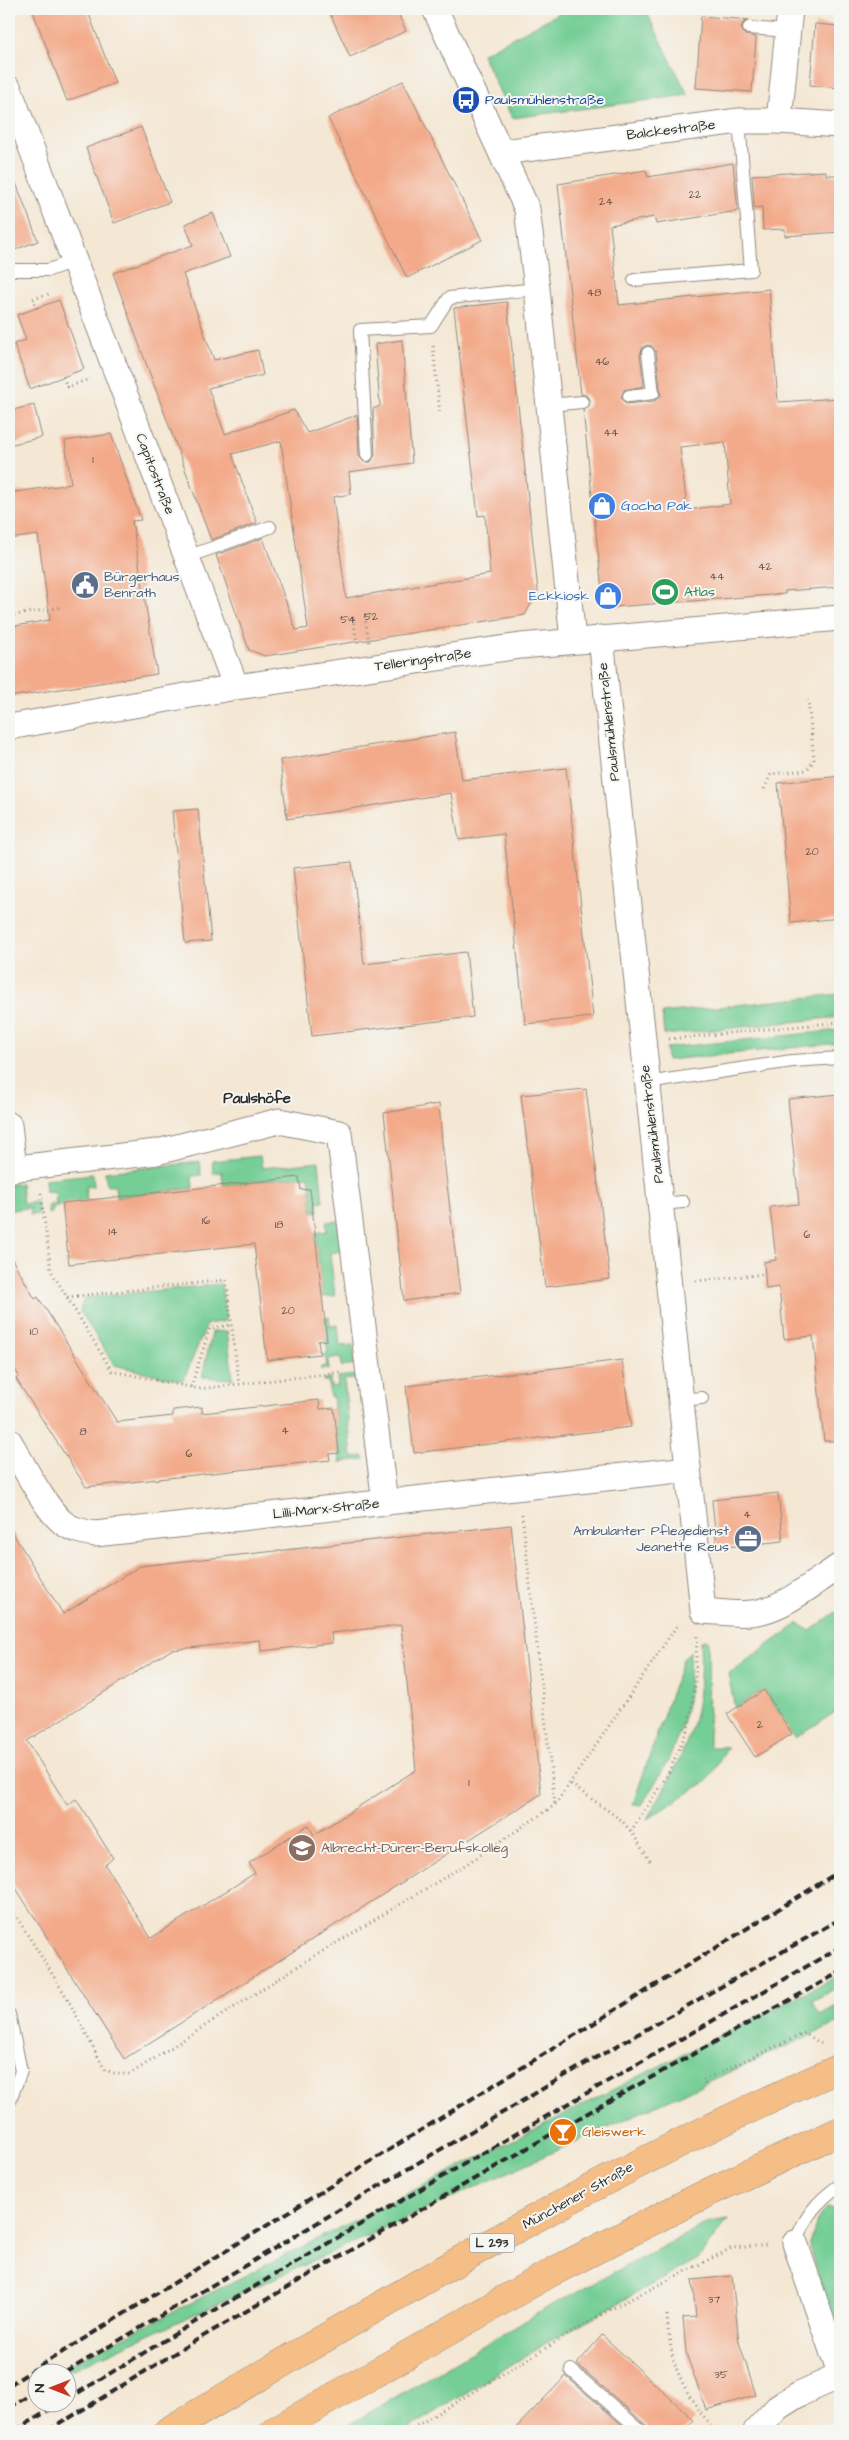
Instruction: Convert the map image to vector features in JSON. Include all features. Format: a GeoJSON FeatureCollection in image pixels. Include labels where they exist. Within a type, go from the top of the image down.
{"type":"FeatureCollection","features":[{"type":"Feature","properties":{"kind":"highway","name":"Münchener Straße"},"geometry":{"type":"LineString","coordinates":[[168,2431],[574,2196],[675,2144],[840,2068]]}},
{"type":"Feature","properties":{"kind":"highway"},"geometry":{"type":"LineString","coordinates":[[274,2431],[552,2272],[707,2193],[840,2131]]}},
{"type":"Feature","properties":{"kind":"street"},"geometry":{"type":"LineString","coordinates":[[435,9],[527,209],[538,289],[573,640]]}},
{"type":"Feature","properties":{"kind":"street"},"geometry":{"type":"LineString","coordinates":[[779,121],[788,20]]}},
{"type":"Feature","properties":{"kind":"street","name":"Capitostraße"},"geometry":{"type":"LineString","coordinates":[[9,89],[76,260],[236,687]]}},
{"type":"Feature","properties":{"kind":"street","name":"Balckestraße"},"geometry":{"type":"LineString","coordinates":[[502,152],[739,122],[779,121],[840,125]]}},
{"type":"Feature","properties":{"kind":"street","name":"Telleringstraße"},"geometry":{"type":"LineString","coordinates":[[9,727],[236,687],[573,640],[840,618]]}},
{"type":"Feature","properties":{"kind":"street","name":"Paulsmühlenstraße"},"geometry":{"type":"LineString","coordinates":[[600,638],[647,1083],[672,1203],[668,1284],[691,1399],[688,1469],[703,1611]]}},
{"type":"Feature","properties":{"kind":"street"},"geometry":{"type":"LineString","coordinates":[[9,1125],[11,1169],[157,1152],[279,1121],[338,1133],[385,1503]]}},
{"type":"Feature","properties":{"kind":"street","name":"Lilli-Marx-Straße"},"geometry":{"type":"LineString","coordinates":[[9,1441],[62,1522],[78,1531],[94,1534],[688,1469]]}},
{"type":"Feature","properties":{"kind":"street"},"geometry":{"type":"LineString","coordinates":[[703,1611],[736,1614],[763,1611],[780,1603],[840,1566]]}},
{"type":"Feature","properties":{"kind":"street"},"geometry":{"type":"LineString","coordinates":[[756,2431],[777,2408],[799,2394],[840,2375],[795,2243]]}},
{"type":"Feature","properties":{"kind":"lane"},"geometry":{"type":"LineString","coordinates":[[748,28],[788,20]]}},
{"type":"Feature","properties":{"kind":"lane"},"geometry":{"type":"LineString","coordinates":[[634,280],[751,270],[739,122]]}},
{"type":"Feature","properties":{"kind":"lane"},"geometry":{"type":"LineString","coordinates":[[9,270],[49,270],[76,260]]}},
{"type":"Feature","properties":{"kind":"lane"},"geometry":{"type":"LineString","coordinates":[[367,455],[360,330],[431,326],[449,298],[538,289]]}},
{"type":"Feature","properties":{"kind":"lane"},"geometry":{"type":"LineString","coordinates":[[629,396],[653,393],[648,353]]}},
{"type":"Feature","properties":{"kind":"lane"},"geometry":{"type":"LineString","coordinates":[[549,405],[582,402]]}},
{"type":"Feature","properties":{"kind":"lane"},"geometry":{"type":"LineString","coordinates":[[187,557],[270,527]]}},
{"type":"Feature","properties":{"kind":"lane"},"geometry":{"type":"LineString","coordinates":[[647,1083],[792,1061],[840,1058]]}},
{"type":"Feature","properties":{"kind":"lane"},"geometry":{"type":"LineString","coordinates":[[9,2014],[21,2071],[9,2103]]}},
{"type":"Feature","properties":{"kind":"lane"},"geometry":{"type":"LineString","coordinates":[[795,2243],[803,2221],[824,2196],[840,2185]]}},
{"type":"Feature","properties":{"kind":"lane"},"geometry":{"type":"LineString","coordinates":[[571,2370],[640,2431]]}},
{"type":"Feature","properties":{"kind":"path"},"geometry":{"type":"LineString","coordinates":[[431,326],[440,414]]}},
{"type":"Feature","properties":{"kind":"path"},"geometry":{"type":"LineString","coordinates":[[9,616],[62,607]]}},
{"type":"Feature","properties":{"kind":"path"},"geometry":{"type":"LineString","coordinates":[[764,789],[771,774],[807,770],[814,760],[808,700]]}},
{"type":"Feature","properties":{"kind":"path"},"geometry":{"type":"LineString","coordinates":[[642,1042],[840,1022]]}},
{"type":"Feature","properties":{"kind":"path"},"geometry":{"type":"LineString","coordinates":[[38,1166],[51,1272],[112,1371],[199,1389],[368,1369]]}},
{"type":"Feature","properties":{"kind":"path"},"geometry":{"type":"LineString","coordinates":[[668,1284],[765,1274]]}},
{"type":"Feature","properties":{"kind":"path"},"geometry":{"type":"LineString","coordinates":[[67,1297],[226,1280],[239,1384]]}},
{"type":"Feature","properties":{"kind":"path"},"geometry":{"type":"LineString","coordinates":[[191,1387],[210,1328],[231,1325]]}},
{"type":"Feature","properties":{"kind":"path"},"geometry":{"type":"LineString","coordinates":[[519,1488],[555,1805]]}},
{"type":"Feature","properties":{"kind":"path"},"geometry":{"type":"LineString","coordinates":[[9,1905],[66,1996],[105,2070],[117,2074],[130,2074],[303,1963],[470,1862],[555,1805],[686,1612],[703,1611],[696,1639],[695,1685],[688,1728],[668,1774],[631,1831]]}},
{"type":"Feature","properties":{"kind":"path"},"geometry":{"type":"LineString","coordinates":[[571,1784],[621,1820],[631,1831],[650,1861]]}},
{"type":"Feature","properties":{"kind":"path"},"geometry":{"type":"LineString","coordinates":[[705,2084],[703,2080],[805,2032],[821,2044]]}},
{"type":"Feature","properties":{"kind":"path"},"geometry":{"type":"LineString","coordinates":[[408,2431],[609,2310],[732,2248],[795,2243]]}},
{"type":"Feature","properties":{"kind":"path"},"geometry":{"type":"LineString","coordinates":[[667,2315],[669,2346],[681,2382],[715,2431]]}},
{"type":"Feature","properties":{"kind":"green space"},"geometry":{"type":"Polygon","coordinates":[[[567,9],[645,9],[688,95],[512,118],[482,54],[567,9]]]}},
{"type":"Feature","properties":{"kind":"green space"},"geometry":{"type":"Polygon","coordinates":[[[840,994],[840,1017],[664,1035],[662,1013],[840,994]]]}},
{"type":"Feature","properties":{"kind":"green space"},"geometry":{"type":"Polygon","coordinates":[[[840,1030],[840,1043],[667,1060],[666,1048],[840,1030]]]}},
{"type":"Feature","properties":{"kind":"green space"},"geometry":{"type":"Polygon","coordinates":[[[260,1156],[262,1168],[319,1162],[323,1201],[317,1202],[318,1211],[313,1212],[309,1176],[223,1185],[222,1172],[213,1173],[212,1161],[260,1156]]]}},
{"type":"Feature","properties":{"kind":"green space"},"geometry":{"type":"Polygon","coordinates":[[[200,1162],[201,1175],[192,1176],[193,1188],[116,1197],[115,1185],[107,1185],[105,1172],[200,1162]]]}},
{"type":"Feature","properties":{"kind":"green space"},"geometry":{"type":"Polygon","coordinates":[[[93,1174],[94,1186],[86,1187],[87,1201],[52,1207],[52,1213],[48,1214],[48,1205],[56,1204],[55,1191],[46,1192],[45,1179],[93,1174]]]}},
{"type":"Feature","properties":{"kind":"green space"},"geometry":{"type":"Polygon","coordinates":[[[21,1183],[23,1204],[37,1202],[39,1214],[30,1215],[30,1208],[9,1210],[9,1184],[21,1183]]]}},
{"type":"Feature","properties":{"kind":"green space"},"geometry":{"type":"Polygon","coordinates":[[[339,1221],[342,1251],[330,1253],[335,1296],[322,1297],[315,1233],[327,1231],[326,1222],[339,1221]]]}},
{"type":"Feature","properties":{"kind":"green space"},"geometry":{"type":"Polygon","coordinates":[[[221,1284],[226,1321],[207,1324],[183,1381],[114,1365],[80,1311],[84,1298],[221,1284]]]}},
{"type":"Feature","properties":{"kind":"green space"},"geometry":{"type":"Polygon","coordinates":[[[329,1317],[330,1326],[338,1325],[340,1346],[353,1345],[355,1365],[342,1367],[341,1358],[328,1359],[329,1369],[321,1370],[321,1367],[327,1366],[325,1354],[328,1354],[324,1318],[329,1317]]]}},
{"type":"Feature","properties":{"kind":"green space"},"geometry":{"type":"Polygon","coordinates":[[[227,1331],[233,1379],[202,1377],[212,1332],[227,1331]]]}},
{"type":"Feature","properties":{"kind":"green space"},"geometry":{"type":"Polygon","coordinates":[[[356,1375],[356,1379],[344,1380],[352,1457],[364,1456],[365,1459],[340,1462],[333,1397],[330,1397],[328,1381],[323,1381],[323,1379],[330,1378],[331,1387],[338,1386],[337,1377],[356,1375]]]}},
{"type":"Feature","properties":{"kind":"green space"},"geometry":{"type":"Polygon","coordinates":[[[840,1609],[840,1709],[795,1738],[764,1690],[735,1708],[728,1674],[799,1623],[810,1631],[840,1609]]]}},
{"type":"Feature","properties":{"kind":"green space"},"geometry":{"type":"Polygon","coordinates":[[[708,1640],[709,1747],[728,1747],[707,1781],[647,1819],[682,1755],[689,1735],[699,1693],[700,1641],[708,1640]]]}},
{"type":"Feature","properties":{"kind":"green space"},"geometry":{"type":"Polygon","coordinates":[[[690,1651],[688,1700],[681,1728],[667,1763],[642,1805],[633,1804],[683,1659],[690,1651]]]}},
{"type":"Feature","properties":{"kind":"green space"},"geometry":{"type":"Polygon","coordinates":[[[840,1975],[840,1986],[812,2001],[820,2015],[840,2004],[840,2022],[78,2367],[78,2362],[74,2362],[840,1975]]]}},
{"type":"Feature","properties":{"kind":"green space"},"geometry":{"type":"Polygon","coordinates":[[[827,2207],[838,2209],[840,2212],[840,2349],[809,2247],[817,2221],[827,2207]]]}},
{"type":"Feature","properties":{"kind":"green space"},"geometry":{"type":"Polygon","coordinates":[[[728,2219],[698,2259],[548,2342],[404,2431],[338,2431],[543,2310],[709,2222],[728,2219]]]}},
{"type":"Feature","properties":{"kind":"building"},"geometry":{"type":"Polygon","coordinates":[[[32,9],[87,9],[115,83],[67,101],[32,9]]]}},
{"type":"Feature","properties":{"kind":"building"},"geometry":{"type":"Polygon","coordinates":[[[328,9],[396,9],[406,31],[350,57],[328,9]]]}},
{"type":"Feature","properties":{"kind":"building"},"geometry":{"type":"Polygon","coordinates":[[[701,16],[749,20],[743,23],[741,28],[745,35],[756,37],[752,92],[696,88],[701,16]]]}},
{"type":"Feature","properties":{"kind":"building"},"geometry":{"type":"Polygon","coordinates":[[[815,24],[840,26],[840,88],[810,85],[815,24]]]}},
{"type":"Feature","properties":{"kind":"building"},"geometry":{"type":"Polygon","coordinates":[[[403,81],[482,240],[407,278],[328,118],[403,81]]]}},
{"type":"Feature","properties":{"kind":"building"},"geometry":{"type":"Polygon","coordinates":[[[141,127],[170,202],[114,223],[86,148],[141,127]]]}},
{"type":"Feature","properties":{"kind":"building"},"geometry":{"type":"Polygon","coordinates":[[[733,163],[738,211],[656,224],[654,217],[610,225],[619,305],[769,289],[778,402],[840,398],[840,587],[785,591],[785,594],[613,607],[603,599],[583,410],[589,406],[590,401],[586,395],[581,394],[558,184],[646,170],[648,177],[733,163]],[[647,345],[643,347],[640,354],[644,386],[624,390],[621,397],[626,404],[654,401],[661,396],[656,352],[652,346],[647,345]],[[725,442],[680,447],[687,510],[730,504],[725,442]]]}},
{"type":"Feature","properties":{"kind":"building"},"geometry":{"type":"Polygon","coordinates":[[[9,170],[11,170],[38,241],[9,252],[9,170]]]}},
{"type":"Feature","properties":{"kind":"building"},"geometry":{"type":"Polygon","coordinates":[[[826,171],[826,175],[840,175],[840,232],[785,236],[785,229],[763,230],[762,207],[754,208],[752,175],[826,171]]]}},
{"type":"Feature","properties":{"kind":"building"},"geometry":{"type":"Polygon","coordinates":[[[213,213],[230,257],[183,274],[214,360],[258,350],[263,375],[208,388],[225,434],[294,410],[307,433],[357,415],[359,456],[364,462],[371,462],[375,455],[373,409],[380,406],[375,344],[402,340],[412,463],[349,472],[351,494],[333,497],[346,598],[490,574],[485,515],[478,516],[454,308],[507,302],[538,591],[525,615],[265,656],[249,650],[216,555],[263,538],[296,630],[308,628],[281,441],[232,454],[257,523],[211,540],[113,273],[193,245],[185,224],[213,213]]]}},
{"type":"Feature","properties":{"kind":"building"},"geometry":{"type":"Polygon","coordinates":[[[59,300],[84,369],[30,389],[14,344],[26,340],[17,315],[59,300]]]}},
{"type":"Feature","properties":{"kind":"building"},"geometry":{"type":"Polygon","coordinates":[[[34,405],[42,437],[9,445],[9,411],[34,405]]]}},
{"type":"Feature","properties":{"kind":"building","name":"Bürgerhaus Benrath"},"geometry":{"type":"Polygon","coordinates":[[[111,434],[141,520],[132,521],[157,674],[9,697],[9,627],[50,620],[38,535],[9,539],[9,493],[71,484],[65,441],[111,434]]]}},
{"type":"Feature","properties":{"kind":"building"},"geometry":{"type":"Polygon","coordinates":[[[455,732],[462,780],[566,768],[593,1017],[525,1024],[504,834],[459,840],[451,793],[287,819],[280,760],[455,732]]]}},
{"type":"Feature","properties":{"kind":"building"},"geometry":{"type":"Polygon","coordinates":[[[840,776],[840,918],[791,923],[778,783],[840,776]]]}},
{"type":"Feature","properties":{"kind":"building"},"geometry":{"type":"Polygon","coordinates":[[[198,809],[211,941],[185,943],[172,811],[198,809]]]}},
{"type":"Feature","properties":{"kind":"building"},"geometry":{"type":"Polygon","coordinates":[[[352,862],[364,964],[466,952],[473,1017],[312,1036],[293,868],[352,862]]]}},
{"type":"Feature","properties":{"kind":"building"},"geometry":{"type":"Polygon","coordinates":[[[586,1089],[610,1279],[545,1287],[521,1095],[586,1089]]]}},
{"type":"Feature","properties":{"kind":"building"},"geometry":{"type":"Polygon","coordinates":[[[840,1094],[840,1441],[824,1441],[813,1336],[784,1339],[779,1287],[766,1289],[764,1262],[776,1260],[770,1207],[799,1204],[788,1099],[840,1094]]]}},
{"type":"Feature","properties":{"kind":"building"},"geometry":{"type":"Polygon","coordinates":[[[439,1104],[460,1293],[404,1301],[384,1113],[439,1104]]]}},
{"type":"Feature","properties":{"kind":"building"},"geometry":{"type":"Polygon","coordinates":[[[299,1177],[301,1190],[310,1189],[327,1340],[318,1341],[320,1354],[267,1360],[254,1244],[69,1264],[62,1203],[299,1177]]]}},
{"type":"Feature","properties":{"kind":"building"},"geometry":{"type":"Polygon","coordinates":[[[9,1254],[35,1299],[38,1297],[117,1422],[173,1416],[173,1410],[202,1407],[202,1413],[319,1400],[320,1409],[334,1408],[339,1453],[329,1454],[330,1460],[86,1487],[16,1379],[19,1376],[9,1360],[9,1254]]]}},
{"type":"Feature","properties":{"kind":"building"},"geometry":{"type":"Polygon","coordinates":[[[622,1360],[631,1427],[414,1453],[406,1386],[622,1360]]]}},
{"type":"Feature","properties":{"kind":"building"},"geometry":{"type":"Polygon","coordinates":[[[778,1493],[783,1541],[717,1548],[712,1500],[778,1493]]]}},
{"type":"Feature","properties":{"kind":"building"},"geometry":{"type":"Polygon","coordinates":[[[511,1525],[541,1794],[124,2059],[9,1877],[9,1527],[63,1614],[140,1566],[511,1525]],[[401,1625],[331,1633],[332,1643],[261,1651],[260,1640],[171,1650],[27,1741],[67,1805],[76,1799],[113,1858],[105,1865],[151,1938],[255,1873],[249,1863],[308,1825],[314,1835],[416,1770],[401,1625]]]}},
{"type":"Feature","properties":{"kind":"building"},"geometry":{"type":"Polygon","coordinates":[[[764,1690],[792,1734],[755,1757],[727,1714],[764,1690]]]}},
{"type":"Feature","properties":{"kind":"building"},"geometry":{"type":"Polygon","coordinates":[[[732,2276],[739,2342],[756,2395],[706,2410],[686,2353],[683,2318],[696,2317],[692,2280],[732,2276]]]}},
{"type":"Feature","properties":{"kind":"building"},"geometry":{"type":"Polygon","coordinates":[[[602,2335],[694,2420],[683,2431],[649,2431],[646,2425],[577,2364],[602,2335]]]}},
{"type":"Feature","properties":{"kind":"building"},"geometry":{"type":"Polygon","coordinates":[[[566,2376],[629,2431],[513,2431],[566,2376]]]}},
{"type":"Feature","properties":{"kind":"railway"},"geometry":{"type":"LineString","coordinates":[[9,2385],[840,1871]]}},
{"type":"Feature","properties":{"kind":"railway"},"geometry":{"type":"LineString","coordinates":[[78,2365],[571,2072],[840,1919]]}},
{"type":"Feature","properties":{"kind":"railway"},"geometry":{"type":"LineString","coordinates":[[78,2393],[356,2227],[840,1947]]}},
{"type":"Feature","properties":{"kind":"railway"},"geometry":{"type":"LineString","coordinates":[[48,2431],[188,2345],[593,2110],[840,1972]]}},
{"type":"Feature","properties":{"kind":"railway"},"geometry":{"type":"LineString","coordinates":[[9,2408],[28,2396]]}},
{"type":"Feature","properties":{"kind":"railway"},"geometry":{"type":"LineString","coordinates":[[15,2431],[46,2412]]}},
{"type":"Feature","properties":{"kind":"place","name":"Paulsmühlenstraße"},"geometry":{"type":"Point","coordinates":[466,100]}},
{"type":"Feature","properties":{"kind":"place","name":"Gocha Pak"},"geometry":{"type":"Point","coordinates":[602,506]}},
{"type":"Feature","properties":{"kind":"place","name":"Bürgerhaus Benrath"},"geometry":{"type":"Point","coordinates":[85,585]}},
{"type":"Feature","properties":{"kind":"place","name":"Atlas"},"geometry":{"type":"Point","coordinates":[665,592]}},
{"type":"Feature","properties":{"kind":"place","name":"Eckkiosk"},"geometry":{"type":"Point","coordinates":[608,596]}},
{"type":"Feature","properties":{"kind":"place","name":"Ambulanter Pflegedienst Jeanette Reus"},"geometry":{"type":"Point","coordinates":[748,1539]}},
{"type":"Feature","properties":{"kind":"place","name":"Albrecht-Dürer-Berufskolleg"},"geometry":{"type":"Point","coordinates":[302,1848]}},
{"type":"Feature","properties":{"kind":"place","name":"Gleiswerk"},"geometry":{"type":"Point","coordinates":[563,2132]}},
{"type":"Feature","properties":{"kind":"district","name":"Paulshöfe"},"geometry":{"type":"Point","coordinates":[257,1098]}}]}
